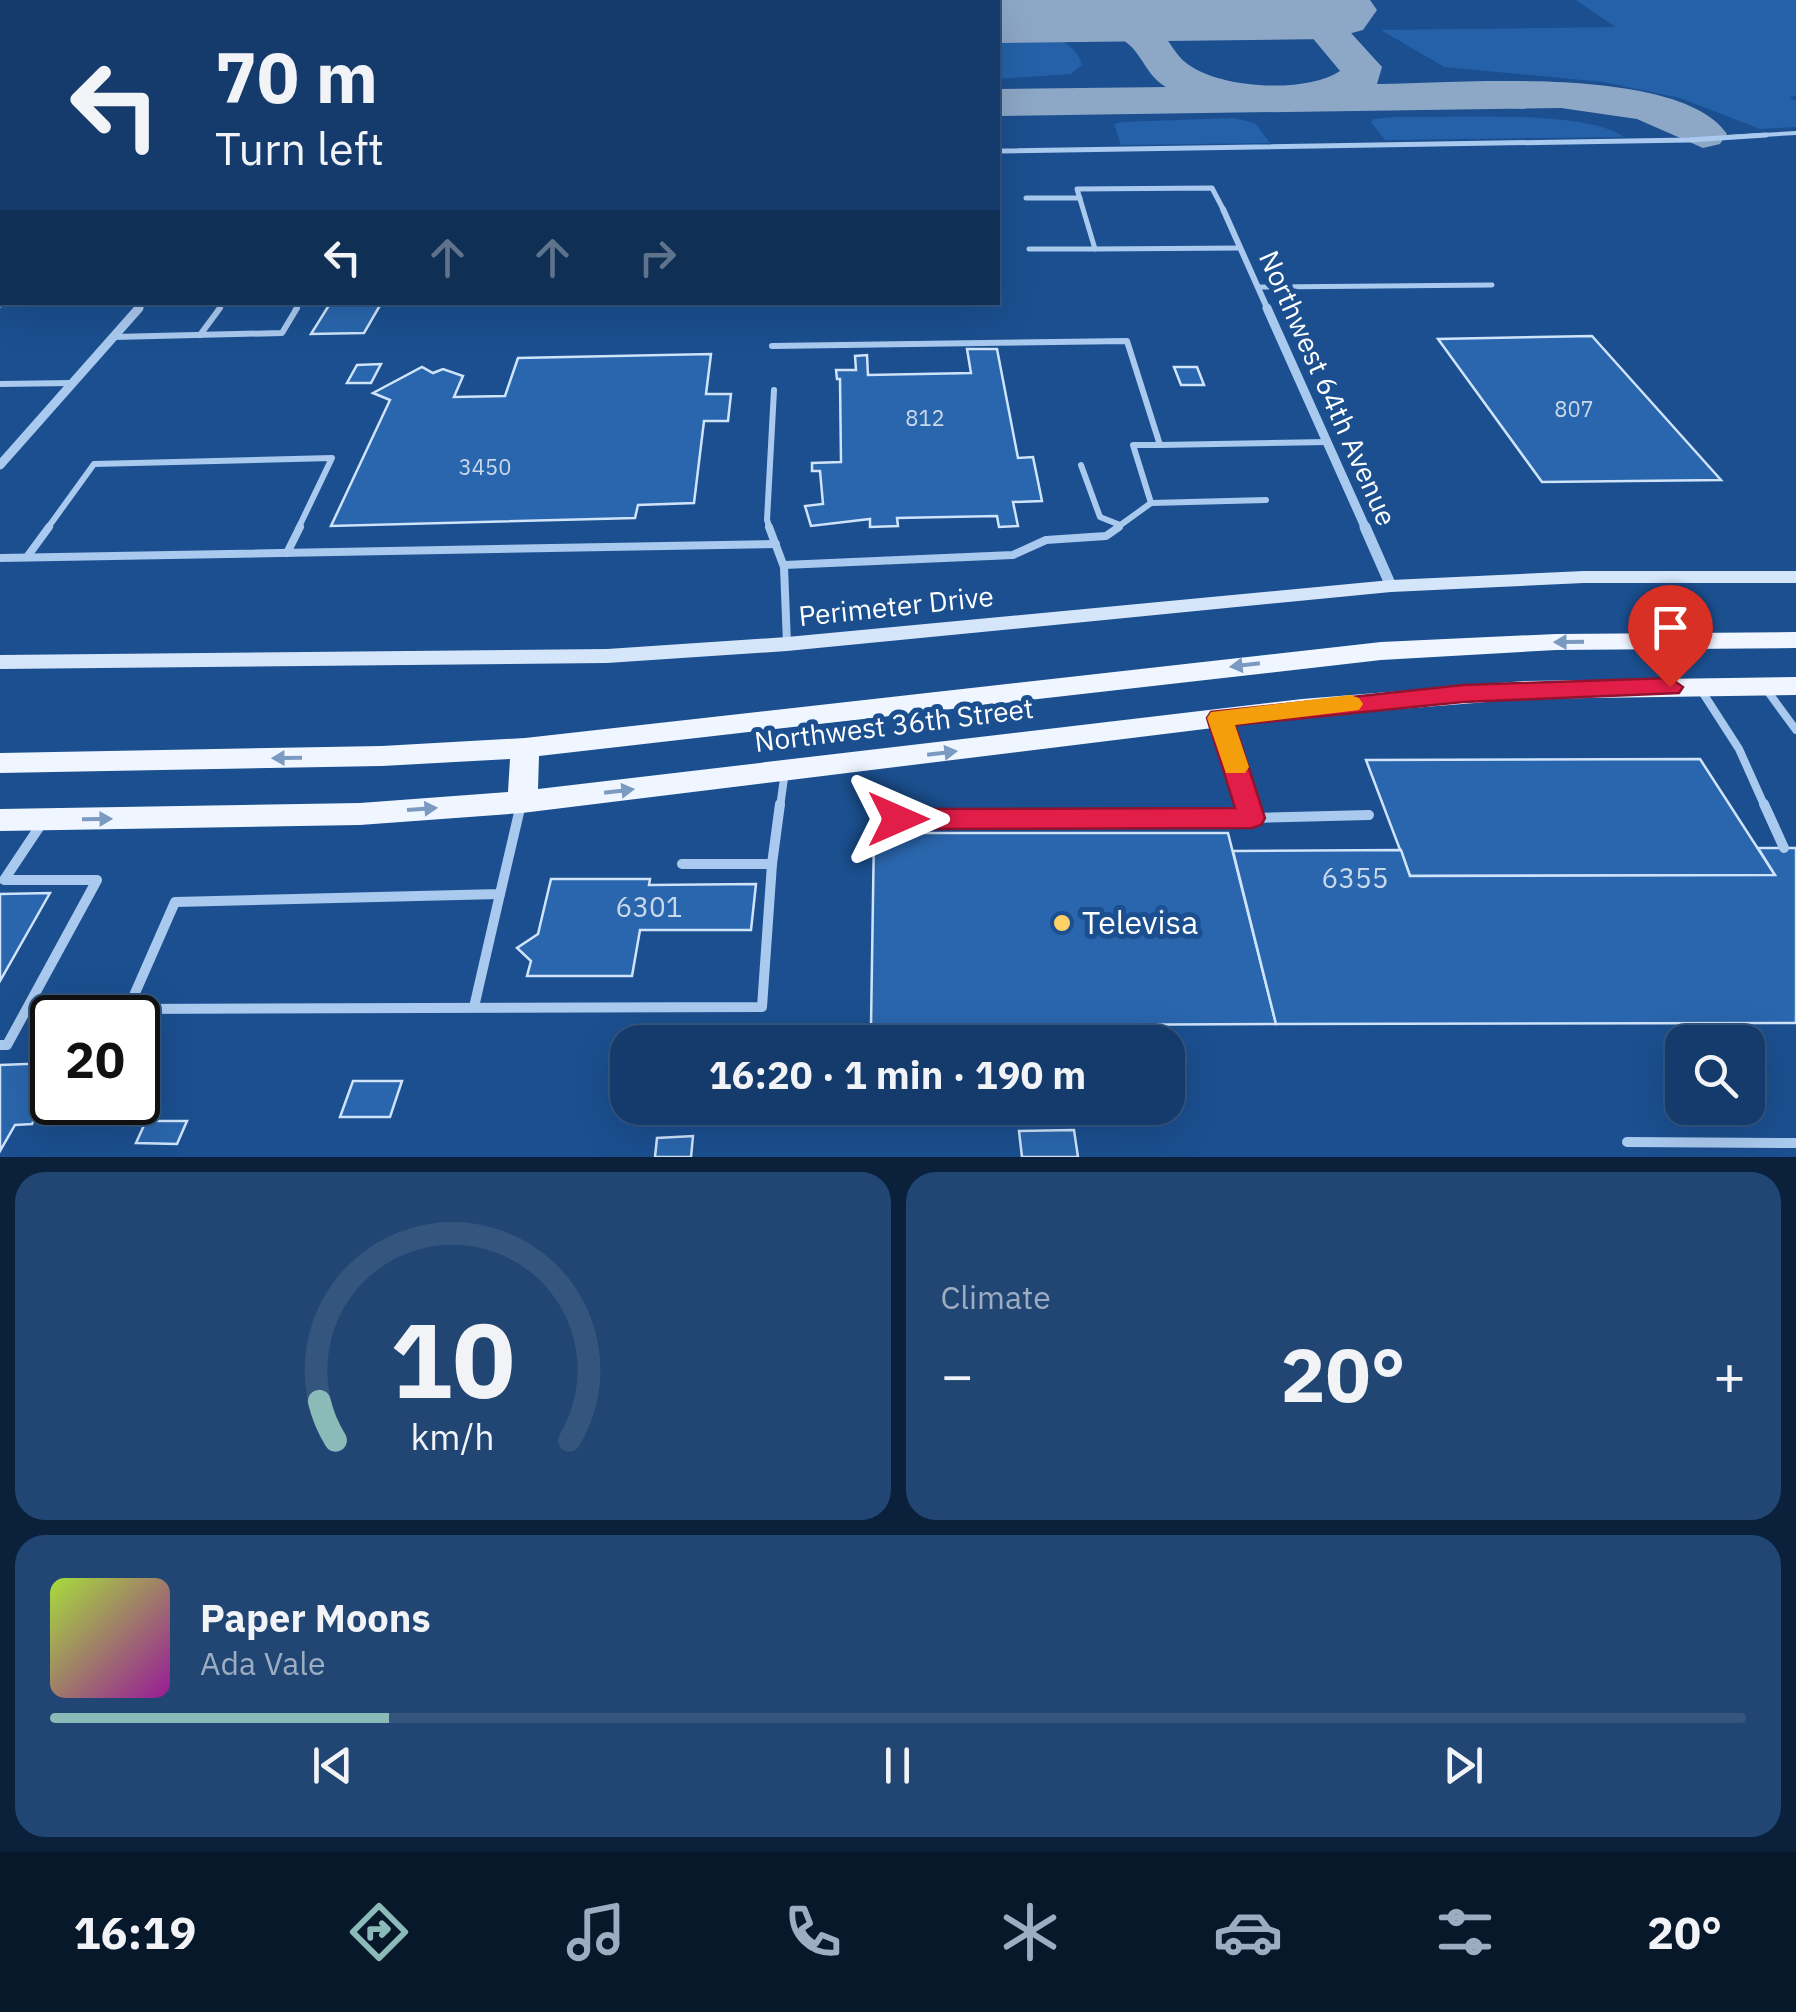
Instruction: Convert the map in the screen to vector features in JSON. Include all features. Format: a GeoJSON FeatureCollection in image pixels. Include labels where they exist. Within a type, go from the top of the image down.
{"type":"FeatureCollection","features":[{"type":"Feature","properties":{"kind":"main road"},"geometry":{"type":"LineString","coordinates":[[1667,640],[1698,686]]}},
{"type":"Feature","properties":{"kind":"main road","name":"Northwest 36th Street"},"geometry":{"type":"LineString","coordinates":[[0,763],[382,756],[524,748],[1344,655],[1468,646],[1796,640]]}},
{"type":"Feature","properties":{"kind":"main road","name":"Northwest 36th Street"},"geometry":{"type":"LineString","coordinates":[[0,820],[360,814],[522,802],[1220,718],[1478,693],[1796,686]]}},
{"type":"Feature","properties":{"kind":"main road"},"geometry":{"type":"LineString","coordinates":[[522,802],[524,748]]}},
{"type":"Feature","properties":{"kind":"street","name":"Northwest 64th Avenue"},"geometry":{"type":"LineString","coordinates":[[1223,210],[1392,586]]}},
{"type":"Feature","properties":{"kind":"street"},"geometry":{"type":"LineString","coordinates":[[0,465],[141,305]]}},
{"type":"Feature","properties":{"kind":"street","name":"Perimeter Drive"},"geometry":{"type":"LineString","coordinates":[[0,662],[588,656],[786,644],[1392,586],[1584,577],[1796,577]]}},
{"type":"Feature","properties":{"kind":"lane"},"geometry":{"type":"LineString","coordinates":[[1000,151],[1689,140],[1796,133]]}},
{"type":"Feature","properties":{"kind":"lane"},"geometry":{"type":"LineString","coordinates":[[1095,249],[1077,189],[1212,188],[1223,210]]}},
{"type":"Feature","properties":{"kind":"lane"},"geometry":{"type":"LineString","coordinates":[[1026,198],[1080,198]]}},
{"type":"Feature","properties":{"kind":"lane"},"geometry":{"type":"LineString","coordinates":[[1029,249],[1240,248]]}},
{"type":"Feature","properties":{"kind":"lane"},"geometry":{"type":"LineString","coordinates":[[1258,287],[1492,285]]}},
{"type":"Feature","properties":{"kind":"lane"},"geometry":{"type":"LineString","coordinates":[[200,334],[222,305]]}},
{"type":"Feature","properties":{"kind":"lane"},"geometry":{"type":"LineString","coordinates":[[114,336],[282,333],[298,305]]}},
{"type":"Feature","properties":{"kind":"lane"},"geometry":{"type":"LineString","coordinates":[[772,346],[1127,342],[1160,445]]}},
{"type":"Feature","properties":{"kind":"lane"},"geometry":{"type":"LineString","coordinates":[[0,384],[72,384]]}},
{"type":"Feature","properties":{"kind":"lane"},"geometry":{"type":"LineString","coordinates":[[774,390],[767,520],[784,566],[786,644]]}},
{"type":"Feature","properties":{"kind":"lane"},"geometry":{"type":"LineString","coordinates":[[1151,503],[1134,446],[1327,442]]}},
{"type":"Feature","properties":{"kind":"lane"},"geometry":{"type":"LineString","coordinates":[[0,448],[15,448]]}},
{"type":"Feature","properties":{"kind":"lane"},"geometry":{"type":"LineString","coordinates":[[27,557],[94,464],[332,458],[287,552]]}},
{"type":"Feature","properties":{"kind":"lane"},"geometry":{"type":"LineString","coordinates":[[1082,465],[1100,517],[1120,525]]}},
{"type":"Feature","properties":{"kind":"lane"},"geometry":{"type":"LineString","coordinates":[[784,566],[1012,555],[1046,540],[1106,536],[1151,503],[1266,500]]}},
{"type":"Feature","properties":{"kind":"lane"},"geometry":{"type":"LineString","coordinates":[[0,558],[776,544]]}},
{"type":"Feature","properties":{"kind":"lane"},"geometry":{"type":"LineString","coordinates":[[1698,686],[1739,749],[1784,848]]}},
{"type":"Feature","properties":{"kind":"lane"},"geometry":{"type":"LineString","coordinates":[[1764,686],[1796,730]]}},
{"type":"Feature","properties":{"kind":"lane"},"geometry":{"type":"LineString","coordinates":[[1220,718],[1252,818]]}},
{"type":"Feature","properties":{"kind":"lane"},"geometry":{"type":"LineString","coordinates":[[500,894],[176,902],[128,1008],[762,1007],[772,864],[786,772]]}},
{"type":"Feature","properties":{"kind":"lane"},"geometry":{"type":"LineString","coordinates":[[474,1008],[522,802]]}},
{"type":"Feature","properties":{"kind":"lane"},"geometry":{"type":"LineString","coordinates":[[898,819],[1369,815]]}},
{"type":"Feature","properties":{"kind":"lane"},"geometry":{"type":"LineString","coordinates":[[0,1046],[7,1045],[97,880],[4,880],[44,820]]}},
{"type":"Feature","properties":{"kind":"lane"},"geometry":{"type":"LineString","coordinates":[[682,864],[772,864]]}},
{"type":"Feature","properties":{"kind":"lane"},"geometry":{"type":"LineString","coordinates":[[1627,1142],[1796,1143]]}},
{"type":"Feature","properties":{"kind":"shaded area"},"geometry":{"type":"Polygon","coordinates":[[[1576,0],[1796,0],[1796,96],[1789,97],[1796,101],[1796,127],[1760,129],[1680,98],[1603,82],[1444,67],[1381,30],[1615,27],[1576,0]]]}},
{"type":"Feature","properties":{"kind":"shaded area"},"geometry":{"type":"Polygon","coordinates":[[[1000,35],[1048,36],[1069,45],[1082,65],[1071,74],[1000,79],[1000,35]]]}},
{"type":"Feature","properties":{"kind":"shaded area"},"geometry":{"type":"Polygon","coordinates":[[[1393,117],[1548,119],[1606,128],[1624,137],[1385,140],[1371,122],[1393,117]]]}},
{"type":"Feature","properties":{"kind":"shaded area"},"geometry":{"type":"Polygon","coordinates":[[[1233,118],[1255,123],[1270,143],[1121,145],[1114,124],[1123,122],[1233,118]]]}},
{"type":"Feature","properties":{"kind":"building"},"geometry":{"type":"Polygon","coordinates":[[[329,305],[380,305],[364,333],[311,334],[329,305]]]}},
{"type":"Feature","properties":{"kind":"building"},"geometry":{"type":"Polygon","coordinates":[[[1592,336],[1721,480],[1542,482],[1438,339],[1592,336]]]}},
{"type":"Feature","properties":{"kind":"building"},"geometry":{"type":"Polygon","coordinates":[[[967,349],[997,349],[1018,458],[1033,457],[1042,501],[1013,502],[1018,526],[999,527],[997,516],[897,518],[898,526],[870,527],[870,519],[811,526],[805,506],[823,504],[820,471],[812,471],[812,463],[841,462],[840,379],[836,370],[856,370],[855,356],[867,355],[868,375],[971,373],[967,349]]]}},
{"type":"Feature","properties":{"kind":"building"},"geometry":{"type":"Polygon","coordinates":[[[711,354],[706,394],[731,394],[728,421],[704,421],[694,503],[638,505],[635,518],[331,526],[390,400],[373,393],[422,367],[433,373],[443,369],[463,376],[454,397],[505,396],[518,358],[711,354]]]}},
{"type":"Feature","properties":{"kind":"building"},"geometry":{"type":"Polygon","coordinates":[[[381,364],[371,383],[347,383],[357,365],[381,364]]]}},
{"type":"Feature","properties":{"kind":"building"},"geometry":{"type":"Polygon","coordinates":[[[1174,367],[1197,367],[1204,385],[1181,385],[1174,367]]]}},
{"type":"Feature","properties":{"kind":"building"},"geometry":{"type":"Polygon","coordinates":[[[1700,759],[1775,875],[1410,876],[1366,760],[1700,759]]]}},
{"type":"Feature","properties":{"kind":"building"},"geometry":{"type":"Polygon","coordinates":[[[874,833],[1228,833],[1276,1024],[871,1025],[874,833]]]}},
{"type":"Feature","properties":{"kind":"building"},"geometry":{"type":"Polygon","coordinates":[[[1758,848],[1796,848],[1796,1023],[1276,1024],[1233,851],[1401,850],[1410,876],[1775,875],[1758,848]]]}},
{"type":"Feature","properties":{"kind":"building"},"geometry":{"type":"Polygon","coordinates":[[[551,879],[650,879],[649,885],[756,884],[751,930],[640,930],[632,976],[527,976],[531,961],[517,948],[538,934],[551,879]]]}},
{"type":"Feature","properties":{"kind":"building"},"geometry":{"type":"Polygon","coordinates":[[[50,893],[0,981],[0,894],[50,893]]]}},
{"type":"Feature","properties":{"kind":"building"},"geometry":{"type":"Polygon","coordinates":[[[30,1064],[30,1124],[15,1125],[0,1151],[0,1065],[30,1064]]]}},
{"type":"Feature","properties":{"kind":"building"},"geometry":{"type":"Polygon","coordinates":[[[353,1081],[402,1081],[390,1117],[340,1117],[353,1081]]]}},
{"type":"Feature","properties":{"kind":"building"},"geometry":{"type":"Polygon","coordinates":[[[187,1121],[177,1144],[136,1143],[144,1125],[187,1121]]]}},
{"type":"Feature","properties":{"kind":"building"},"geometry":{"type":"Polygon","coordinates":[[[1074,1130],[1078,1157],[1022,1157],[1019,1131],[1074,1130]]]}},
{"type":"Feature","properties":{"kind":"building"},"geometry":{"type":"Polygon","coordinates":[[[693,1136],[691,1157],[655,1157],[657,1138],[693,1136]]]}},
{"type":"Feature","properties":{"kind":"taxiway"},"geometry":{"type":"LineString","coordinates":[[1027,14],[1081,16],[1121,25],[1141,34],[1175,75],[1216,90],[1242,96],[1297,98],[1345,88],[1361,76],[1361,67],[1300,0]]}},
{"type":"Feature","properties":{"kind":"taxiway"},"geometry":{"type":"LineString","coordinates":[[1000,103],[1561,95],[1654,110],[1703,134]]}},
{"type":"Feature","properties":{"kind":"runway"},"geometry":{"type":"LineString","coordinates":[[1000,14],[1329,10]]}},
{"type":"Feature","properties":{"kind":"slow traffic"},"geometry":{"type":"LineString","coordinates":[[1235,767],[1220,718],[1350,704]]}},
{"type":"Feature","properties":{"kind":"place","name":"Televisa"},"geometry":{"type":"Point","coordinates":[1062,923]}},
{"type":"Feature","properties":{"kind":"route"},"geometry":{"type":"LineString","coordinates":[[898,819],[1252,818],[1220,718],[1463,694],[1670,687]]}}]}
